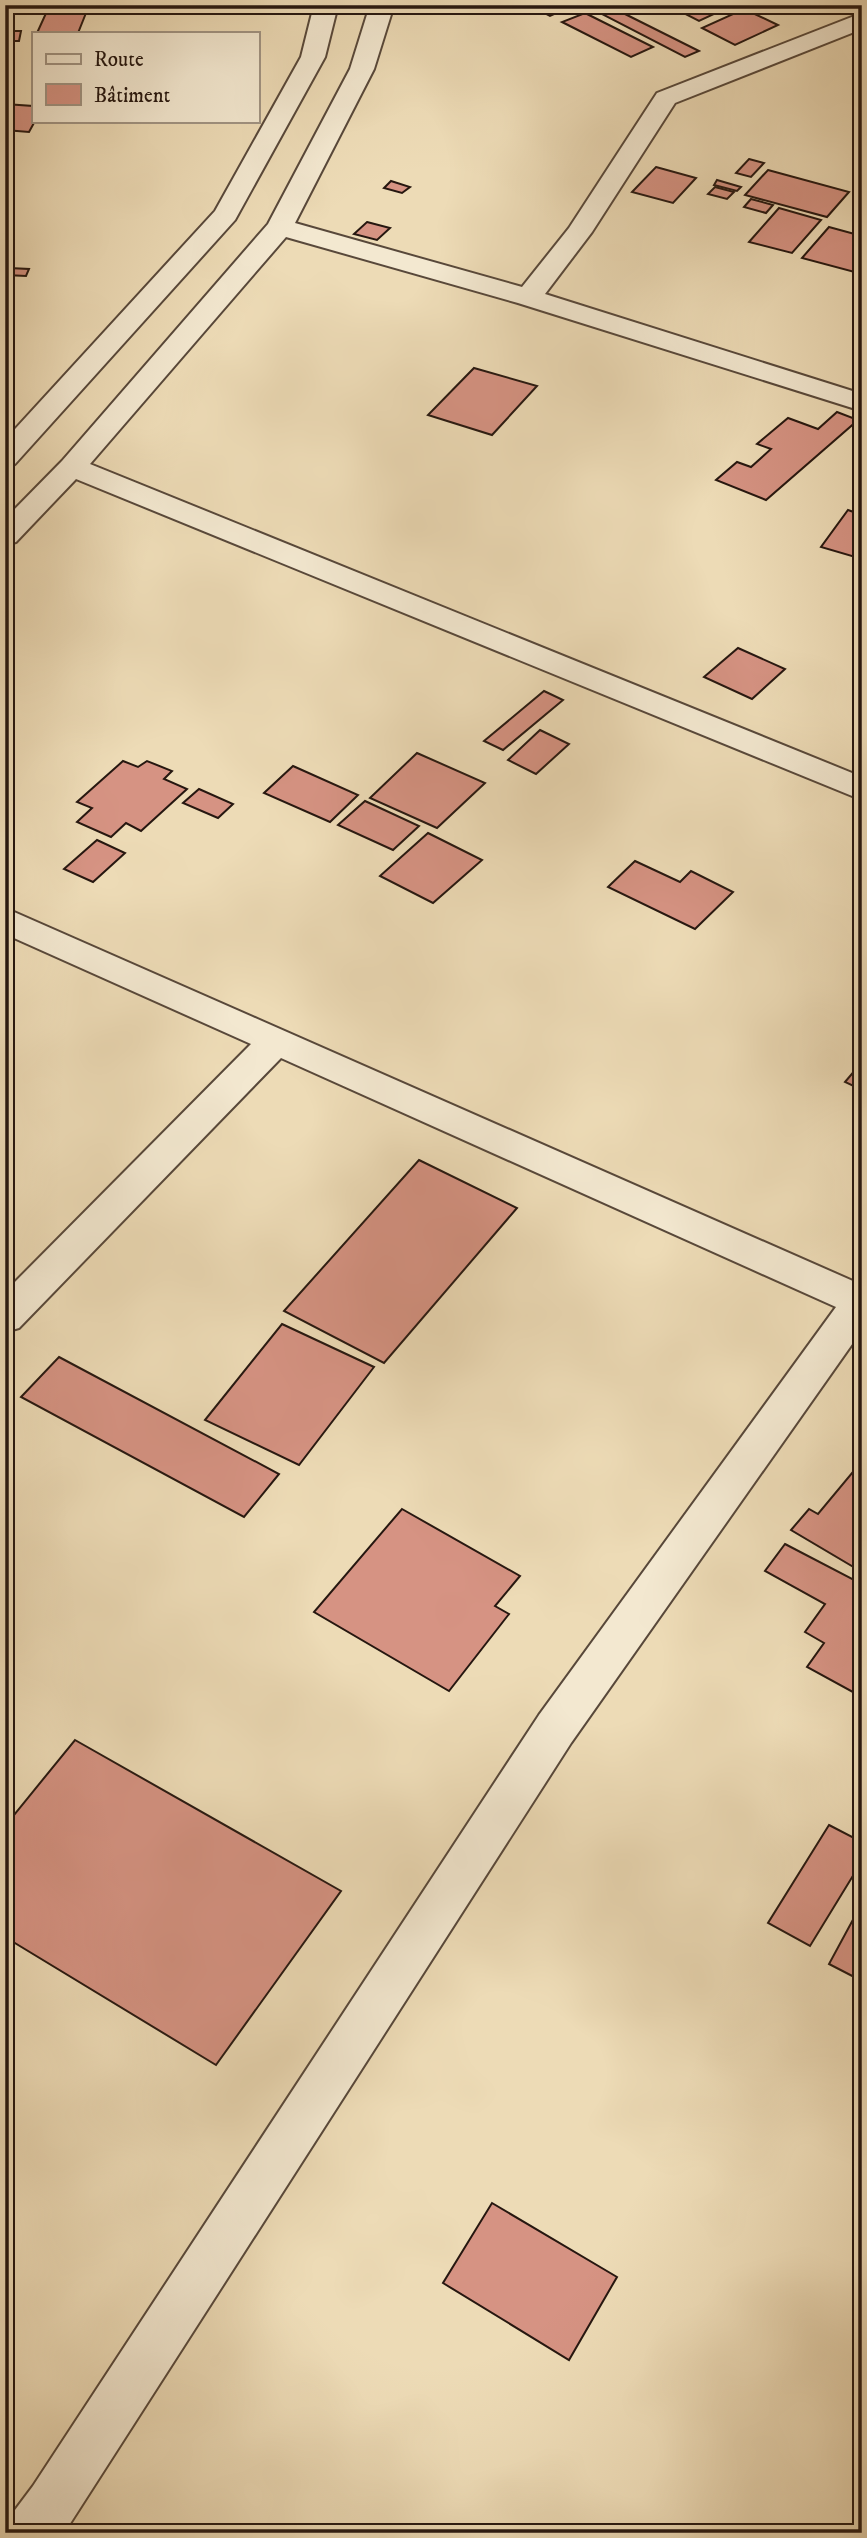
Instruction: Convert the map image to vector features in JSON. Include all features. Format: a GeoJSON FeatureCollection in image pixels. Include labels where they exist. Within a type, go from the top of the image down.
{"type":"FeatureCollection","features":[{"type":"Feature","properties":{"kind":"street"},"geometry":{"type":"LineString","coordinates":[[5,458],[226,214],[313,57],[326,5]]}},
{"type":"Feature","properties":{"kind":"street"},"geometry":{"type":"LineString","coordinates":[[5,537],[72,467],[280,227],[362,69],[382,5]]}},
{"type":"Feature","properties":{"kind":"street"},"geometry":{"type":"LineString","coordinates":[[528,297],[579,232],[666,98],[862,20]]}},
{"type":"Feature","properties":{"kind":"street"},"geometry":{"type":"LineString","coordinates":[[280,227],[528,297],[862,402]]}},
{"type":"Feature","properties":{"kind":"street"},"geometry":{"type":"LineString","coordinates":[[72,467],[862,789]]}},
{"type":"Feature","properties":{"kind":"street"},"geometry":{"type":"LineString","coordinates":[[5,920],[861,1301],[555,1728],[67,2482],[31,2533]]}},
{"type":"Feature","properties":{"kind":"street"},"geometry":{"type":"LineString","coordinates":[[5,1317],[276,1041]]}},
{"type":"Feature","properties":{"kind":"building"},"geometry":{"type":"Polygon","coordinates":[[[529,5],[566,5],[570,7],[550,16],[529,5]]]}},
{"type":"Feature","properties":{"kind":"building"},"geometry":{"type":"Polygon","coordinates":[[[668,5],[725,5],[729,7],[699,21],[668,5]]]}},
{"type":"Feature","properties":{"kind":"building"},"geometry":{"type":"Polygon","coordinates":[[[609,6],[699,51],[685,57],[596,11],[609,6]]]}},
{"type":"Feature","properties":{"kind":"building"},"geometry":{"type":"Polygon","coordinates":[[[744,9],[778,25],[735,45],[702,28],[744,9]]]}},
{"type":"Feature","properties":{"kind":"building"},"geometry":{"type":"Polygon","coordinates":[[[47,11],[86,13],[78,32],[37,32],[47,11]]]}},
{"type":"Feature","properties":{"kind":"building"},"geometry":{"type":"Polygon","coordinates":[[[585,13],[653,47],[631,57],[562,22],[585,13]]]}},
{"type":"Feature","properties":{"kind":"building"},"geometry":{"type":"Polygon","coordinates":[[[5,31],[21,31],[19,41],[5,41],[5,31]]]}},
{"type":"Feature","properties":{"kind":"building"},"geometry":{"type":"Polygon","coordinates":[[[5,104],[32,106],[32,122],[34,122],[29,132],[5,130],[5,104]]]}},
{"type":"Feature","properties":{"kind":"building"},"geometry":{"type":"Polygon","coordinates":[[[749,159],[764,163],[751,177],[736,173],[749,159]]]}},
{"type":"Feature","properties":{"kind":"building"},"geometry":{"type":"Polygon","coordinates":[[[656,167],[696,178],[673,203],[632,192],[656,167]]]}},
{"type":"Feature","properties":{"kind":"building"},"geometry":{"type":"Polygon","coordinates":[[[768,170],[849,192],[827,217],[745,195],[768,170]]]}},
{"type":"Feature","properties":{"kind":"building"},"geometry":{"type":"Polygon","coordinates":[[[717,180],[741,187],[737,191],[714,185],[717,180]]]}},
{"type":"Feature","properties":{"kind":"building"},"geometry":{"type":"Polygon","coordinates":[[[391,181],[410,187],[402,193],[384,188],[391,181]]]}},
{"type":"Feature","properties":{"kind":"building"},"geometry":{"type":"Polygon","coordinates":[[[715,187],[734,192],[727,199],[708,194],[715,187]]]}},
{"type":"Feature","properties":{"kind":"building"},"geometry":{"type":"Polygon","coordinates":[[[751,199],[773,205],[766,213],[744,207],[751,199]]]}},
{"type":"Feature","properties":{"kind":"building"},"geometry":{"type":"Polygon","coordinates":[[[779,208],[821,220],[792,253],[749,242],[779,208]]]}},
{"type":"Feature","properties":{"kind":"building"},"geometry":{"type":"Polygon","coordinates":[[[367,222],[390,228],[377,240],[354,234],[367,222]]]}},
{"type":"Feature","properties":{"kind":"building"},"geometry":{"type":"Polygon","coordinates":[[[829,227],[862,236],[862,274],[802,258],[829,227]]]}},
{"type":"Feature","properties":{"kind":"building"},"geometry":{"type":"Polygon","coordinates":[[[9,268],[29,269],[26,276],[6,275],[9,268]]]}},
{"type":"Feature","properties":{"kind":"building"},"geometry":{"type":"Polygon","coordinates":[[[474,368],[537,386],[492,435],[428,415],[474,368]]]}},
{"type":"Feature","properties":{"kind":"building"},"geometry":{"type":"Polygon","coordinates":[[[837,412],[858,420],[766,500],[716,480],[737,462],[751,467],[771,449],[757,444],[788,418],[818,429],[837,412]]]}},
{"type":"Feature","properties":{"kind":"building"},"geometry":{"type":"Polygon","coordinates":[[[848,510],[862,515],[862,559],[821,547],[848,510]]]}},
{"type":"Feature","properties":{"kind":"building"},"geometry":{"type":"Polygon","coordinates":[[[738,648],[785,669],[752,699],[704,677],[738,648]]]}},
{"type":"Feature","properties":{"kind":"building"},"geometry":{"type":"Polygon","coordinates":[[[544,691],[563,700],[503,750],[484,741],[544,691]]]}},
{"type":"Feature","properties":{"kind":"building"},"geometry":{"type":"Polygon","coordinates":[[[540,730],[569,744],[536,774],[508,760],[540,730]]]}},
{"type":"Feature","properties":{"kind":"building"},"geometry":{"type":"Polygon","coordinates":[[[417,753],[485,783],[437,828],[370,798],[417,753]]]}},
{"type":"Feature","properties":{"kind":"building"},"geometry":{"type":"Polygon","coordinates":[[[123,761],[138,767],[147,761],[172,771],[164,779],[187,789],[141,831],[126,823],[111,837],[77,822],[92,808],[77,802],[123,761]]]}},
{"type":"Feature","properties":{"kind":"building"},"geometry":{"type":"Polygon","coordinates":[[[293,766],[358,795],[330,822],[264,793],[293,766]]]}},
{"type":"Feature","properties":{"kind":"building"},"geometry":{"type":"Polygon","coordinates":[[[199,789],[233,804],[218,818],[183,803],[199,789]]]}},
{"type":"Feature","properties":{"kind":"building"},"geometry":{"type":"Polygon","coordinates":[[[365,801],[419,826],[393,850],[338,825],[365,801]]]}},
{"type":"Feature","properties":{"kind":"building"},"geometry":{"type":"Polygon","coordinates":[[[428,833],[482,860],[433,903],[380,876],[428,833]]]}},
{"type":"Feature","properties":{"kind":"building"},"geometry":{"type":"Polygon","coordinates":[[[97,840],[125,853],[93,882],[64,869],[97,840]]]}},
{"type":"Feature","properties":{"kind":"building"},"geometry":{"type":"Polygon","coordinates":[[[635,861],[680,882],[691,871],[733,892],[695,929],[608,887],[635,861]]]}},
{"type":"Feature","properties":{"kind":"building"},"geometry":{"type":"Polygon","coordinates":[[[862,1062],[862,1090],[845,1082],[862,1062]]]}},
{"type":"Feature","properties":{"kind":"building"},"geometry":{"type":"Polygon","coordinates":[[[419,1160],[517,1208],[384,1363],[284,1311],[419,1160]]]}},
{"type":"Feature","properties":{"kind":"building"},"geometry":{"type":"Polygon","coordinates":[[[282,1324],[374,1367],[299,1465],[205,1420],[282,1324]]]}},
{"type":"Feature","properties":{"kind":"building"},"geometry":{"type":"Polygon","coordinates":[[[59,1357],[279,1474],[244,1517],[21,1397],[59,1357]]]}},
{"type":"Feature","properties":{"kind":"building"},"geometry":{"type":"Polygon","coordinates":[[[862,1461],[862,1572],[791,1530],[809,1509],[818,1514],[862,1461]]]}},
{"type":"Feature","properties":{"kind":"building"},"geometry":{"type":"Polygon","coordinates":[[[402,1509],[520,1576],[495,1606],[509,1614],[449,1691],[314,1612],[402,1509]]]}},
{"type":"Feature","properties":{"kind":"building"},"geometry":{"type":"Polygon","coordinates":[[[785,1544],[862,1584],[862,1697],[807,1667],[824,1643],[805,1632],[825,1604],[765,1571],[785,1544]]]}},
{"type":"Feature","properties":{"kind":"building"},"geometry":{"type":"Polygon","coordinates":[[[75,1740],[341,1891],[216,2065],[5,1937],[5,1826],[75,1740]]]}},
{"type":"Feature","properties":{"kind":"building"},"geometry":{"type":"Polygon","coordinates":[[[829,1825],[862,1842],[862,1861],[810,1946],[768,1923],[829,1825]]]}},
{"type":"Feature","properties":{"kind":"building"},"geometry":{"type":"Polygon","coordinates":[[[862,1903],[862,1981],[829,1964],[862,1903]]]}},
{"type":"Feature","properties":{"kind":"building"},"geometry":{"type":"Polygon","coordinates":[[[492,2203],[617,2277],[569,2360],[443,2283],[492,2203]]]}}]}
